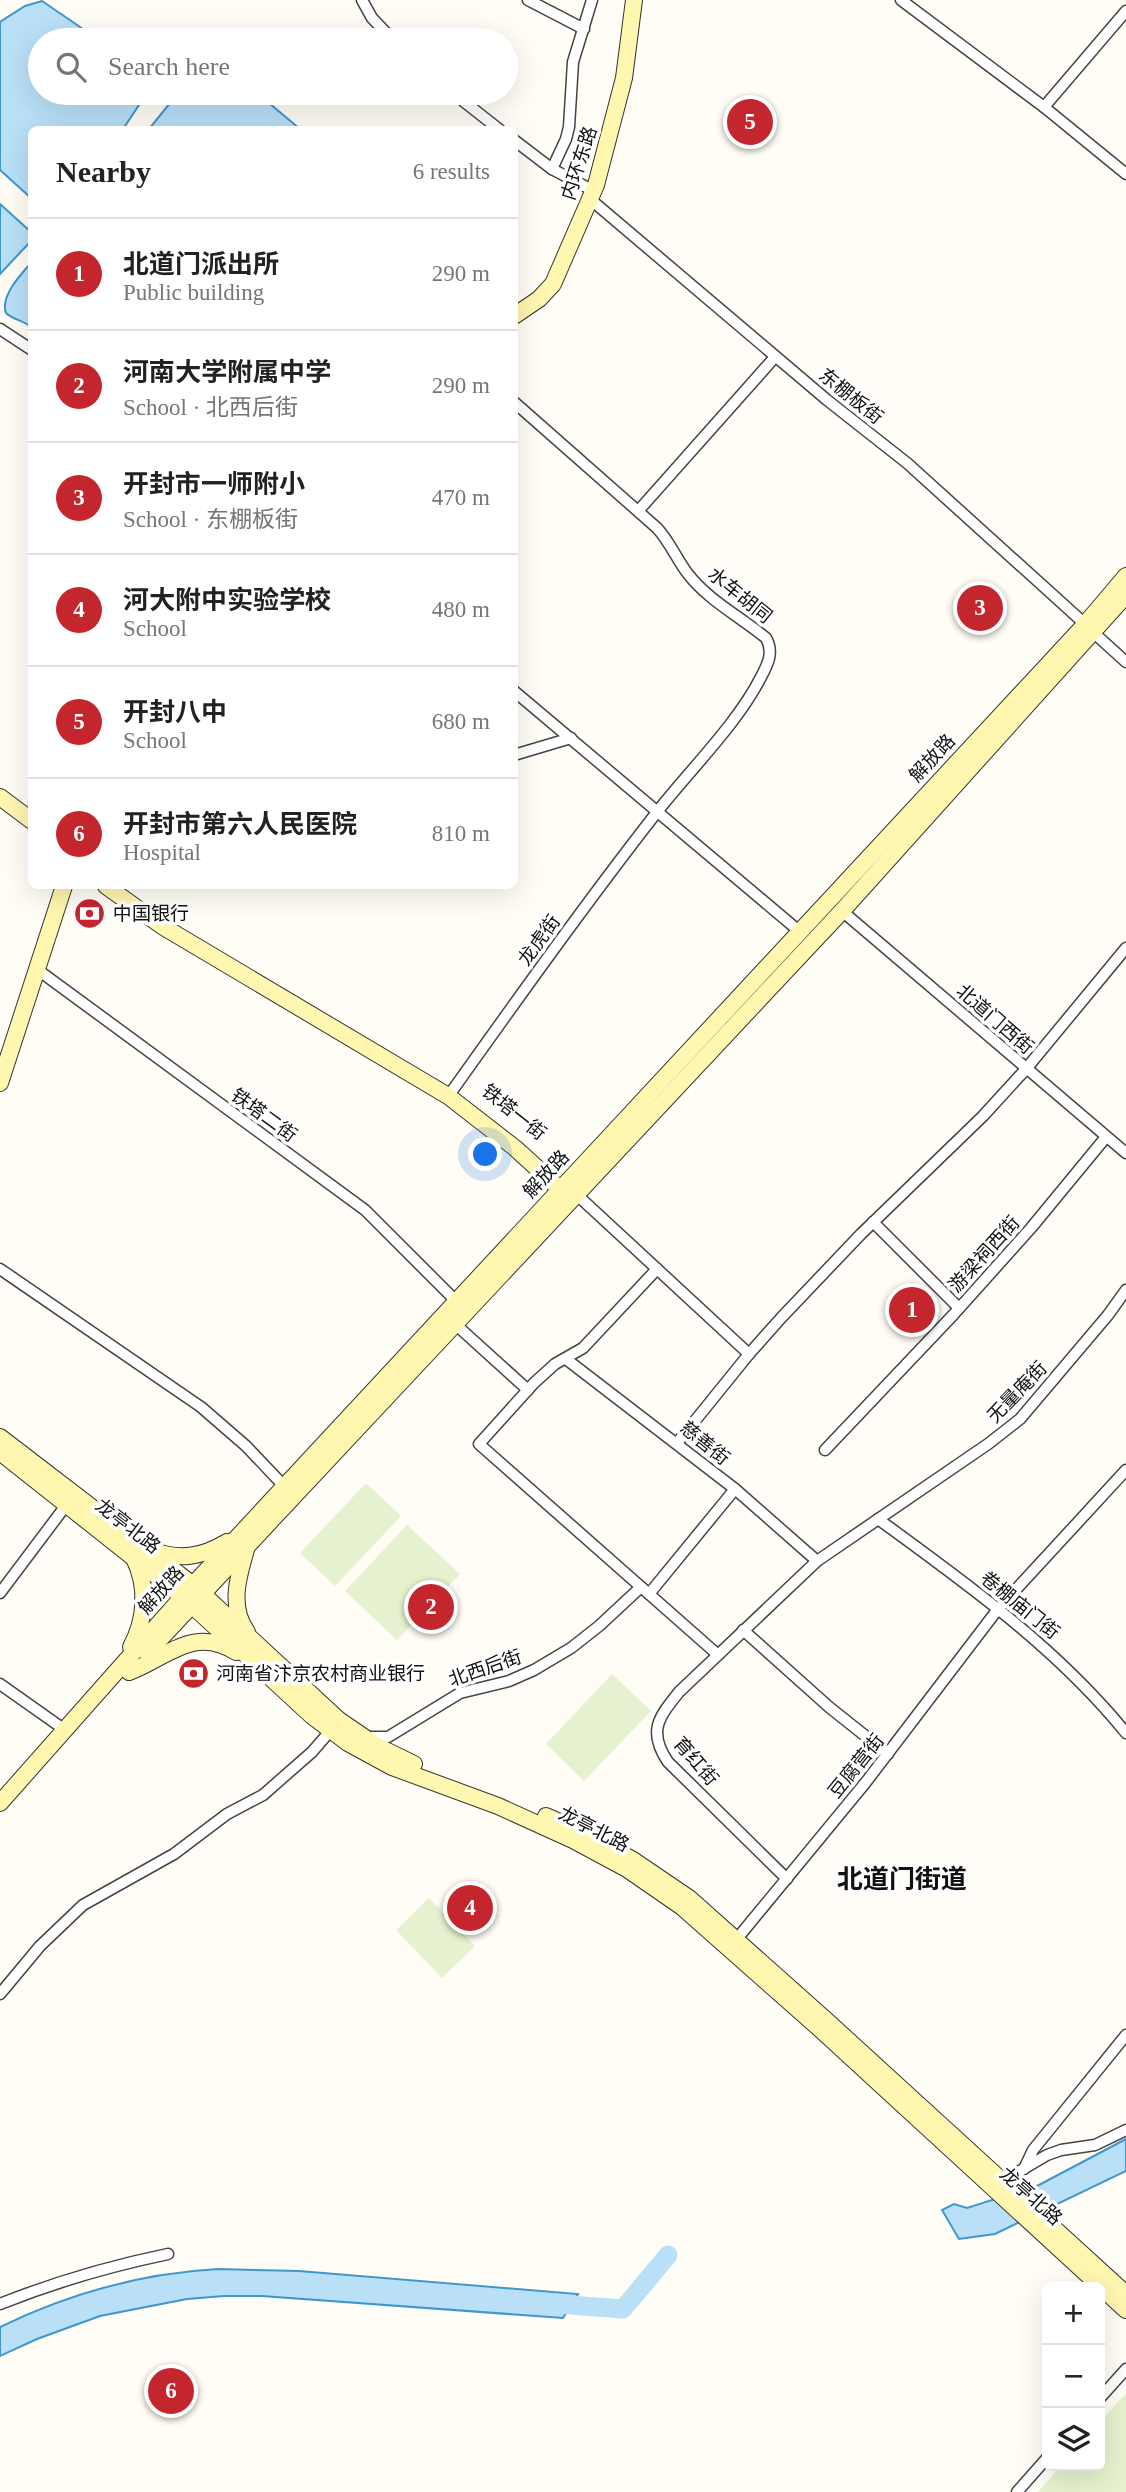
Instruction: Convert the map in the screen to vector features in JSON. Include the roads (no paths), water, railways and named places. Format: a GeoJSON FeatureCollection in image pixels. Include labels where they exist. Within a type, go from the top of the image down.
{"type":"FeatureCollection","features":[{"type":"Feature","properties":{"kind":"main road","name":"内环东路"},"geometry":{"type":"LineString","coordinates":[[518,313],[539,299],[554,284],[592,195],[607,149],[624,78],[634,0]]}},
{"type":"Feature","properties":{"kind":"main road","name":"解放路"},"geometry":{"type":"LineString","coordinates":[[245,1538],[284,1486],[456,1301],[842,911],[1090,629],[1126,576]]}},
{"type":"Feature","properties":{"kind":"main road","name":"解放路"},"geometry":{"type":"LineString","coordinates":[[0,1802],[245,1538],[454,1323],[567,1189],[799,930],[1126,595]]}},
{"type":"Feature","properties":{"kind":"main road"},"geometry":{"type":"LineString","coordinates":[[0,797],[28,818]]}},
{"type":"Feature","properties":{"kind":"main road"},"geometry":{"type":"LineString","coordinates":[[0,807],[28,828]]}},
{"type":"Feature","properties":{"kind":"main road"},"geometry":{"type":"LineString","coordinates":[[0,1083],[63,889]]}},
{"type":"Feature","properties":{"kind":"main road","name":"铁塔一街"},"geometry":{"type":"LineString","coordinates":[[110,889],[162,926],[448,1096],[567,1189]]}},
{"type":"Feature","properties":{"kind":"main road","name":"铁塔一街"},"geometry":{"type":"LineString","coordinates":[[123,889],[166,920],[452,1091],[520,1143],[567,1189]]}},
{"type":"Feature","properties":{"kind":"main road","name":"龙亭北路"},"geometry":{"type":"LineString","coordinates":[[0,1437],[193,1595],[331,1730],[359,1749],[392,1766],[498,1806],[573,1840],[664,1894],[1003,2188]]}},
{"type":"Feature","properties":{"kind":"main road","name":"龙亭北路"},"geometry":{"type":"LineString","coordinates":[[0,1452],[67,1504],[136,1550]]}},
{"type":"Feature","properties":{"kind":"main road"},"geometry":{"type":"LineString","coordinates":[[245,1538],[191,1557],[136,1550],[144,1610],[125,1668],[147,1665],[167,1651],[193,1642],[226,1645],[256,1656]]}},
{"type":"Feature","properties":{"kind":"main road"},"geometry":{"type":"LineString","coordinates":[[245,1538],[236,1600],[238,1614],[256,1656]]}},
{"type":"Feature","properties":{"kind":"main road","name":"龙亭北路"},"geometry":{"type":"LineString","coordinates":[[256,1656],[333,1716],[397,1757],[565,1824],[611,1847],[670,1884],[736,1940],[1003,2188],[1126,2310]]}},
{"type":"Feature","properties":{"kind":"main road","name":"解放路"},"geometry":{"type":"LineString","coordinates":[[0,1815],[125,1668]]}},
{"type":"Feature","properties":{"kind":"main road","name":"龙亭北路"},"geometry":{"type":"LineString","coordinates":[[1039,2224],[1126,2294]]}},
{"type":"Feature","properties":{"kind":"street"},"geometry":{"type":"LineString","coordinates":[[362,0],[372,18],[382,28]]}},
{"type":"Feature","properties":{"kind":"street"},"geometry":{"type":"LineString","coordinates":[[528,0],[584,29]]}},
{"type":"Feature","properties":{"kind":"street"},"geometry":{"type":"LineString","coordinates":[[552,169],[569,127],[571,76],[592,0]]}},
{"type":"Feature","properties":{"kind":"street"},"geometry":{"type":"LineString","coordinates":[[901,0],[1044,107],[1126,174]]}},
{"type":"Feature","properties":{"kind":"street"},"geometry":{"type":"LineString","coordinates":[[1044,107],[1126,11]]}},
{"type":"Feature","properties":{"kind":"street"},"geometry":{"type":"LineString","coordinates":[[468,105],[495,126]]}},
{"type":"Feature","properties":{"kind":"street","name":"东棚板街"},"geometry":{"type":"LineString","coordinates":[[518,143],[592,195],[775,357],[907,463],[1126,662]]}},
{"type":"Feature","properties":{"kind":"street"},"geometry":{"type":"LineString","coordinates":[[0,329],[28,347]]}},
{"type":"Feature","properties":{"kind":"street"},"geometry":{"type":"LineString","coordinates":[[518,406],[639,510],[775,357]]}},
{"type":"Feature","properties":{"kind":"street","name":"水车胡同"},"geometry":{"type":"LineString","coordinates":[[639,510],[667,539],[688,574],[711,596],[766,638],[771,647],[771,656],[760,679],[657,812]]}},
{"type":"Feature","properties":{"kind":"street"},"geometry":{"type":"LineString","coordinates":[[518,694],[799,930]]}},
{"type":"Feature","properties":{"kind":"street"},"geometry":{"type":"LineString","coordinates":[[518,754],[571,738]]}},
{"type":"Feature","properties":{"kind":"street","name":"龙虎街"},"geometry":{"type":"LineString","coordinates":[[452,1091],[657,812]]}},
{"type":"Feature","properties":{"kind":"street","name":"北道门西街"},"geometry":{"type":"LineString","coordinates":[[842,911],[1126,1153]]}},
{"type":"Feature","properties":{"kind":"street"},"geometry":{"type":"LineString","coordinates":[[677,1443],[749,1354],[873,1222],[983,1116],[1026,1069],[1126,948]]}},
{"type":"Feature","properties":{"kind":"street","name":"铁塔二街"},"geometry":{"type":"LineString","coordinates":[[38,970],[365,1210],[456,1301]]}},
{"type":"Feature","properties":{"kind":"street","name":"游梁祠西街"},"geometry":{"type":"LineString","coordinates":[[825,1450],[1031,1228],[1106,1137]]}},
{"type":"Feature","properties":{"kind":"street"},"geometry":{"type":"LineString","coordinates":[[567,1189],[749,1354]]}},
{"type":"Feature","properties":{"kind":"street"},"geometry":{"type":"LineString","coordinates":[[873,1222],[959,1308]]}},
{"type":"Feature","properties":{"kind":"street"},"geometry":{"type":"LineString","coordinates":[[0,1269],[201,1407],[246,1446],[284,1486]]}},
{"type":"Feature","properties":{"kind":"street"},"geometry":{"type":"LineString","coordinates":[[657,1269],[583,1348],[555,1364],[479,1444],[717,1654]]}},
{"type":"Feature","properties":{"kind":"street","name":"无量庵街"},"geometry":{"type":"LineString","coordinates":[[878,1519],[1020,1419],[1126,1290]]}},
{"type":"Feature","properties":{"kind":"street"},"geometry":{"type":"LineString","coordinates":[[454,1323],[528,1390]]}},
{"type":"Feature","properties":{"kind":"street","name":"慈善街"},"geometry":{"type":"LineString","coordinates":[[566,1359],[735,1489],[817,1561]]}},
{"type":"Feature","properties":{"kind":"street","name":"豆腐营街"},"geometry":{"type":"LineString","coordinates":[[736,1940],[888,1754],[998,1609],[1126,1470]]}},
{"type":"Feature","properties":{"kind":"street"},"geometry":{"type":"LineString","coordinates":[[645,1591],[735,1489]]}},
{"type":"Feature","properties":{"kind":"street"},"geometry":{"type":"LineString","coordinates":[[0,1593],[67,1504]]}},
{"type":"Feature","properties":{"kind":"street","name":"育红街"},"geometry":{"type":"LineString","coordinates":[[787,1879],[668,1762],[658,1748],[657,1731],[662,1714],[679,1692],[717,1654],[817,1561],[878,1519]]}},
{"type":"Feature","properties":{"kind":"street","name":"卷棚庙门街"},"geometry":{"type":"LineString","coordinates":[[878,1519],[998,1609],[1065,1665],[1126,1734]]}},
{"type":"Feature","properties":{"kind":"street","name":"北西后街"},"geometry":{"type":"LineString","coordinates":[[363,1737],[388,1737],[460,1693],[509,1681],[534,1670],[571,1648],[645,1591]]}},
{"type":"Feature","properties":{"kind":"street"},"geometry":{"type":"LineString","coordinates":[[743,1630],[829,1707],[888,1754]]}},
{"type":"Feature","properties":{"kind":"street"},"geometry":{"type":"LineString","coordinates":[[0,1684],[65,1730]]}},
{"type":"Feature","properties":{"kind":"street"},"geometry":{"type":"LineString","coordinates":[[0,1994],[40,1946],[83,1905],[174,1854],[227,1814],[263,1795],[312,1752],[331,1730]]}},
{"type":"Feature","properties":{"kind":"street"},"geometry":{"type":"LineString","coordinates":[[1024,2169],[1033,2150],[1126,2035]]}},
{"type":"Feature","properties":{"kind":"street"},"geometry":{"type":"LineString","coordinates":[[1003,2188],[1024,2169],[1047,2155],[1095,2145],[1126,2130]]}},
{"type":"Feature","properties":{"kind":"street"},"geometry":{"type":"LineString","coordinates":[[0,2304],[52,2283],[114,2265],[168,2255]]}},
{"type":"Feature","properties":{"kind":"street"},"geometry":{"type":"LineString","coordinates":[[1105,2393],[1126,2369]]}},
{"type":"Feature","properties":{"kind":"street"},"geometry":{"type":"LineString","coordinates":[[1017,2492],[1042,2464]]}},
{"type":"Feature","properties":{"kind":"water"},"geometry":{"type":"Polygon","coordinates":[[[42,1],[81,28],[28,28],[28,105],[139,105],[125,126],[28,126],[28,195],[0,170],[0,22],[25,6],[42,1]]]}},
{"type":"Feature","properties":{"kind":"water"},"geometry":{"type":"Polygon","coordinates":[[[168,105],[271,105],[296,126],[151,126],[168,105]]]}},
{"type":"Feature","properties":{"kind":"water"},"geometry":{"type":"Polygon","coordinates":[[[0,204],[28,229],[28,244],[0,274],[0,204]]]}},
{"type":"Feature","properties":{"kind":"water"},"geometry":{"type":"Polygon","coordinates":[[[28,267],[28,325],[6,313],[5,307],[8,293],[28,267]]]}},
{"type":"Feature","properties":{"kind":"water"},"geometry":{"type":"Polygon","coordinates":[[[1126,2139],[1126,2171],[995,2234],[959,2239],[942,2210],[954,2204],[967,2208],[1039,2185],[1126,2139]]]}},
{"type":"Feature","properties":{"kind":"water"},"geometry":{"type":"Polygon","coordinates":[[[218,2269],[299,2271],[578,2294],[563,2318],[262,2296],[187,2299],[100,2316],[0,2356],[0,2327],[26,2315],[79,2295],[134,2280],[218,2269]]]}},
{"type":"Feature","properties":{"kind":"waterway"},"geometry":{"type":"LineString","coordinates":[[544,2303],[623,2309],[668,2255]]}},
{"type":"Feature","properties":{"kind":"place","name":"开封八中"},"geometry":{"type":"Point","coordinates":[750,122]}},
{"type":"Feature","properties":{"kind":"place","name":"开封市一师附小"},"geometry":{"type":"Point","coordinates":[980,608]}},
{"type":"Feature","properties":{"kind":"place","name":"中国银行"},"geometry":{"type":"Point","coordinates":[90,913]}},
{"type":"Feature","properties":{"kind":"place","name":"北道门派出所"},"geometry":{"type":"Point","coordinates":[912,1310]}},
{"type":"Feature","properties":{"kind":"place","name":"河南大学附属中学"},"geometry":{"type":"Point","coordinates":[431,1607]}},
{"type":"Feature","properties":{"kind":"place","name":"河南省汴京农村商业银行"},"geometry":{"type":"Point","coordinates":[193,1673]}},
{"type":"Feature","properties":{"kind":"place","name":"河大附中实验学校"},"geometry":{"type":"Point","coordinates":[470,1908]}},
{"type":"Feature","properties":{"kind":"place","name":"开封市第六人民医院"},"geometry":{"type":"Point","coordinates":[171,2391]}},
{"type":"Feature","properties":{"kind":"district","name":"北道门街道"},"geometry":{"type":"Point","coordinates":[902,1879]}}]}
